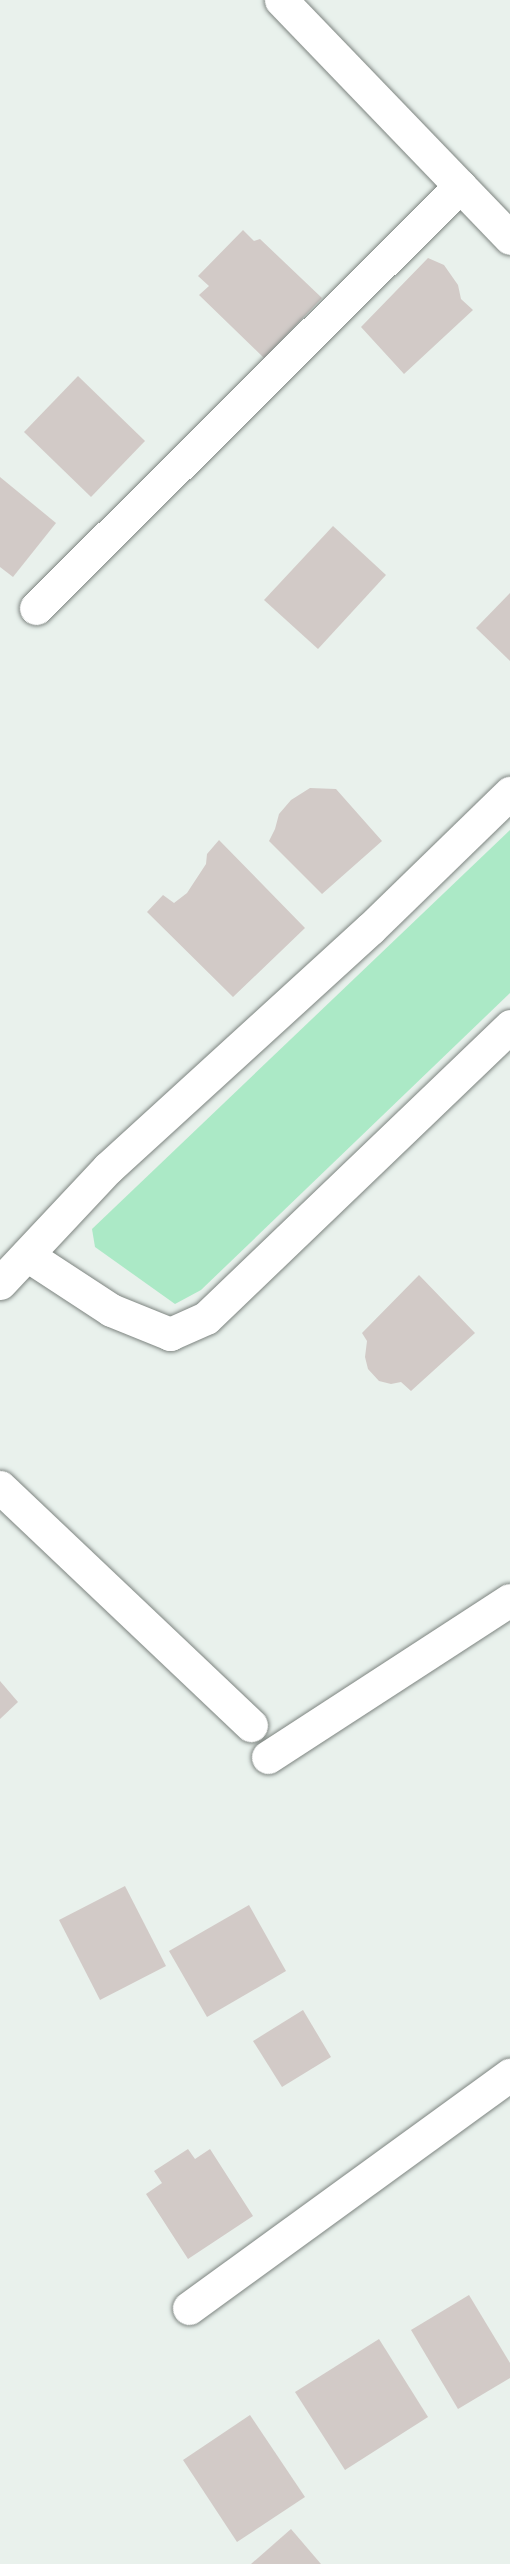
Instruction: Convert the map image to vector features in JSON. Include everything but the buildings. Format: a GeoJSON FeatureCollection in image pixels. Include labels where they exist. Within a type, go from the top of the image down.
{"type":"FeatureCollection","features":[{"type":"Feature","properties":{"kind":"street"},"geometry":{"type":"LineString","coordinates":[[281,0],[510,238]]}},
{"type":"Feature","properties":{"kind":"street"},"geometry":{"type":"LineString","coordinates":[[36,608],[460,186]]}},
{"type":"Feature","properties":{"kind":"street"},"geometry":{"type":"LineString","coordinates":[[0,1283],[108,1168],[208,1074],[371,928],[510,793]]}},
{"type":"Feature","properties":{"kind":"street"},"geometry":{"type":"LineString","coordinates":[[27,1255],[111,1310],[170,1334],[206,1318],[510,1026]]}},
{"type":"Feature","properties":{"kind":"street"},"geometry":{"type":"LineString","coordinates":[[0,1487],[251,1725]]}},
{"type":"Feature","properties":{"kind":"street"},"geometry":{"type":"LineString","coordinates":[[268,1757],[510,1600]]}},
{"type":"Feature","properties":{"kind":"street"},"geometry":{"type":"LineString","coordinates":[[189,2308],[510,2075]]}},
{"type":"Feature","properties":{"kind":"green space"},"geometry":{"type":"Polygon","coordinates":[[[510,830],[510,993],[201,1290],[175,1304],[95,1247],[92,1229],[510,830]]]}}]}
